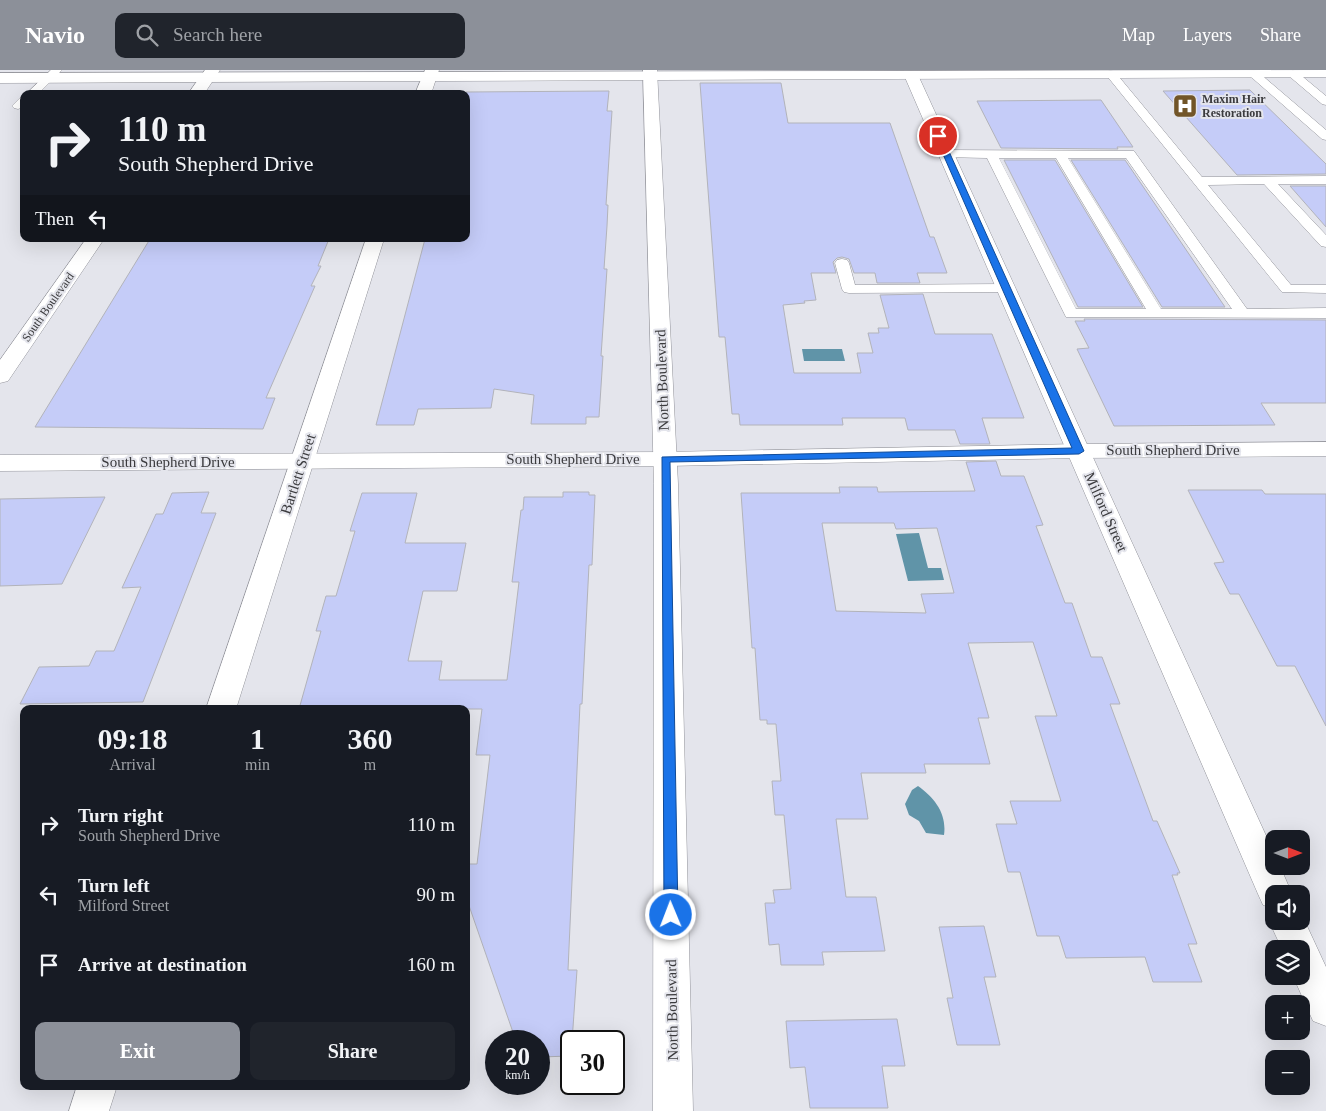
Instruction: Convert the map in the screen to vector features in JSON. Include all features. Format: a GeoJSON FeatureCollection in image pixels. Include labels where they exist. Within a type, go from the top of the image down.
{"type":"FeatureCollection","features":[{"type":"Feature","properties":{"kind":"street"},"geometry":{"type":"LineString","coordinates":[[0,78],[53,74],[851,73],[911,75],[954,72],[1111,74],[1326,73]]}},
{"type":"Feature","properties":{"kind":"street"},"geometry":{"type":"LineString","coordinates":[[199,90],[210,74]]}},
{"type":"Feature","properties":{"kind":"street"},"geometry":{"type":"LineString","coordinates":[[424,90],[430,74]]}},
{"type":"Feature","properties":{"kind":"street","name":"North Boulevard"},"geometry":{"type":"LineString","coordinates":[[649,74],[665,459],[673,1111]]}},
{"type":"Feature","properties":{"kind":"street","name":"Milford Street"},"geometry":{"type":"LineString","coordinates":[[911,75],[1271,885]]}},
{"type":"Feature","properties":{"kind":"street","name":"South Boulevard"},"geometry":{"type":"LineString","coordinates":[[0,376],[93,242]]}},
{"type":"Feature","properties":{"kind":"street","name":"Bartlett Street"},"geometry":{"type":"LineString","coordinates":[[222,705],[374,242]]}},
{"type":"Feature","properties":{"kind":"street","name":"South Shepherd Drive"},"geometry":{"type":"LineString","coordinates":[[0,463],[665,459],[1079,451],[1326,449]]}},
{"type":"Feature","properties":{"kind":"street"},"geometry":{"type":"LineString","coordinates":[[1310,972],[1326,1008]]}},
{"type":"Feature","properties":{"kind":"street"},"geometry":{"type":"LineString","coordinates":[[89,1111],[96,1090]]}},
{"type":"Feature","properties":{"kind":"lane"},"geometry":{"type":"LineString","coordinates":[[1289,72],[1321,94],[1326,102]]}},
{"type":"Feature","properties":{"kind":"lane"},"geometry":{"type":"LineString","coordinates":[[35,90],[53,74]]}},
{"type":"Feature","properties":{"kind":"lane"},"geometry":{"type":"LineString","coordinates":[[1111,74],[1287,289],[1326,289]]}},
{"type":"Feature","properties":{"kind":"lane"},"geometry":{"type":"LineString","coordinates":[[1254,74],[1326,136]]}},
{"type":"Feature","properties":{"kind":"lane"},"geometry":{"type":"LineString","coordinates":[[946,154],[1130,154],[1243,314]]}},
{"type":"Feature","properties":{"kind":"lane"},"geometry":{"type":"LineString","coordinates":[[991,154],[1071,314],[1326,314]]}},
{"type":"Feature","properties":{"kind":"lane"},"geometry":{"type":"LineString","coordinates":[[1060,154],[1156,314]]}},
{"type":"Feature","properties":{"kind":"lane"},"geometry":{"type":"LineString","coordinates":[[1199,182],[1326,180]]}},
{"type":"Feature","properties":{"kind":"lane"},"geometry":{"type":"LineString","coordinates":[[1268,181],[1326,243]]}},
{"type":"Feature","properties":{"kind":"lane"},"geometry":{"type":"LineString","coordinates":[[842,263],[849,289],[1006,288]]}},
{"type":"Feature","properties":{"kind":"water"},"geometry":{"type":"Polygon","coordinates":[[[802,349],[842,349],[845,361],[804,361],[802,349]]]}},
{"type":"Feature","properties":{"kind":"water"},"geometry":{"type":"Polygon","coordinates":[[[919,533],[928,568],[941,568],[944,580],[908,581],[896,534],[919,533]]]}},
{"type":"Feature","properties":{"kind":"water"},"geometry":{"type":"Polygon","coordinates":[[[918,786],[939,807],[944,820],[944,835],[926,833],[919,821],[909,815],[905,804],[912,790],[918,786]]]}},
{"type":"Feature","properties":{"kind":"building"},"geometry":{"type":"Polygon","coordinates":[[[700,83],[781,83],[788,123],[890,123],[930,237],[934,237],[947,273],[917,273],[920,283],[877,283],[875,273],[854,273],[849,259],[842,257],[837,258],[833,262],[836,273],[811,273],[816,300],[783,305],[794,373],[861,373],[857,353],[873,353],[868,333],[879,333],[878,328],[889,328],[880,295],[923,294],[935,334],[992,334],[1024,418],[982,418],[990,444],[960,444],[955,430],[908,430],[905,418],[842,418],[843,425],[740,425],[739,414],[732,414],[725,337],[719,337],[700,83]]]}},
{"type":"Feature","properties":{"kind":"building"},"geometry":{"type":"Polygon","coordinates":[[[1250,90],[1326,164],[1326,174],[1237,175],[1163,91],[1250,90]]]}},
{"type":"Feature","properties":{"kind":"building"},"geometry":{"type":"Polygon","coordinates":[[[609,91],[607,111],[612,111],[606,205],[608,205],[604,269],[607,269],[599,417],[586,417],[586,424],[531,424],[534,395],[494,389],[491,408],[418,409],[414,425],[376,425],[424,242],[470,242],[470,92],[609,91]]]}},
{"type":"Feature","properties":{"kind":"building"},"geometry":{"type":"Polygon","coordinates":[[[1101,100],[1133,147],[1117,147],[1118,149],[1001,148],[977,101],[1101,100]]]}},
{"type":"Feature","properties":{"kind":"building"},"geometry":{"type":"Polygon","coordinates":[[[1004,160],[1055,160],[1143,307],[1078,307],[1004,160]]]}},
{"type":"Feature","properties":{"kind":"building"},"geometry":{"type":"Polygon","coordinates":[[[1071,160],[1125,160],[1225,307],[1162,307],[1071,160]]]}},
{"type":"Feature","properties":{"kind":"building"},"geometry":{"type":"Polygon","coordinates":[[[1290,186],[1326,186],[1326,227],[1290,186]]]}},
{"type":"Feature","properties":{"kind":"building"},"geometry":{"type":"Polygon","coordinates":[[[148,242],[328,242],[318,266],[321,266],[311,286],[315,286],[266,398],[275,398],[263,429],[35,427],[148,242]]]}},
{"type":"Feature","properties":{"kind":"building"},"geometry":{"type":"Polygon","coordinates":[[[1084,319],[1326,320],[1326,403],[1261,403],[1275,425],[1114,426],[1077,349],[1089,348],[1075,321],[1085,321],[1084,319]]]}},
{"type":"Feature","properties":{"kind":"building"},"geometry":{"type":"Polygon","coordinates":[[[996,461],[1001,476],[1024,476],[1043,525],[1036,526],[1065,603],[1072,603],[1091,657],[1102,657],[1120,704],[1110,704],[1153,821],[1157,821],[1180,873],[1172,875],[1197,944],[1188,944],[1202,982],[1153,982],[1145,957],[1066,958],[1059,936],[1037,936],[1020,872],[1008,872],[996,824],[1017,824],[1010,801],[1061,801],[1035,716],[1057,716],[1033,642],[968,643],[989,718],[978,718],[990,764],[924,764],[926,773],[861,773],[868,819],[836,819],[846,897],[876,897],[885,951],[822,952],[824,965],[781,965],[779,944],[769,945],[765,903],[775,903],[773,890],[791,889],[784,815],[775,815],[772,781],[781,781],[776,724],[767,724],[767,720],[760,720],[755,648],[752,648],[741,493],[840,493],[839,487],[877,487],[878,492],[975,491],[966,462],[996,461]],[[822,523],[836,611],[926,613],[921,594],[954,593],[937,528],[896,529],[894,523],[822,523]]]}},
{"type":"Feature","properties":{"kind":"building"},"geometry":{"type":"Polygon","coordinates":[[[1188,490],[1262,490],[1265,494],[1326,494],[1326,726],[1295,666],[1277,666],[1239,594],[1230,594],[1214,563],[1224,562],[1188,490]]]}},
{"type":"Feature","properties":{"kind":"building"},"geometry":{"type":"Polygon","coordinates":[[[209,492],[201,513],[216,513],[143,702],[20,704],[39,667],[89,666],[96,651],[114,651],[141,587],[122,588],[156,514],[163,514],[172,493],[209,492]]]}},
{"type":"Feature","properties":{"kind":"building"},"geometry":{"type":"Polygon","coordinates":[[[563,492],[589,492],[589,495],[595,495],[592,565],[589,565],[582,704],[580,704],[568,970],[577,970],[573,1030],[560,1030],[560,1056],[550,1057],[550,1030],[512,1030],[470,909],[470,864],[477,864],[490,755],[476,755],[482,709],[470,709],[470,705],[300,705],[321,631],[316,631],[326,596],[336,596],[355,531],[350,531],[362,493],[417,493],[405,543],[466,543],[457,591],[423,591],[408,661],[442,661],[439,680],[507,680],[519,582],[512,582],[524,497],[563,497],[563,492]]]}},
{"type":"Feature","properties":{"kind":"building"},"geometry":{"type":"Polygon","coordinates":[[[105,497],[62,584],[0,586],[0,499],[105,497]]]}},
{"type":"Feature","properties":{"kind":"building"},"geometry":{"type":"Polygon","coordinates":[[[984,926],[996,977],[984,977],[1000,1045],[957,1045],[947,998],[953,998],[939,927],[984,926]]]}},
{"type":"Feature","properties":{"kind":"building"},"geometry":{"type":"Polygon","coordinates":[[[897,1019],[905,1066],[882,1066],[888,1108],[810,1108],[805,1067],[790,1068],[786,1021],[897,1019]]]}},
{"type":"Feature","properties":{"kind":"place","name":"Maxim Hair Restoration"},"geometry":{"type":"Point","coordinates":[1185,106]}},
{"type":"Feature","properties":{"kind":"route"},"geometry":{"type":"LineString","coordinates":[[671,915],[665,459],[1079,451],[938,136]]}}]}
